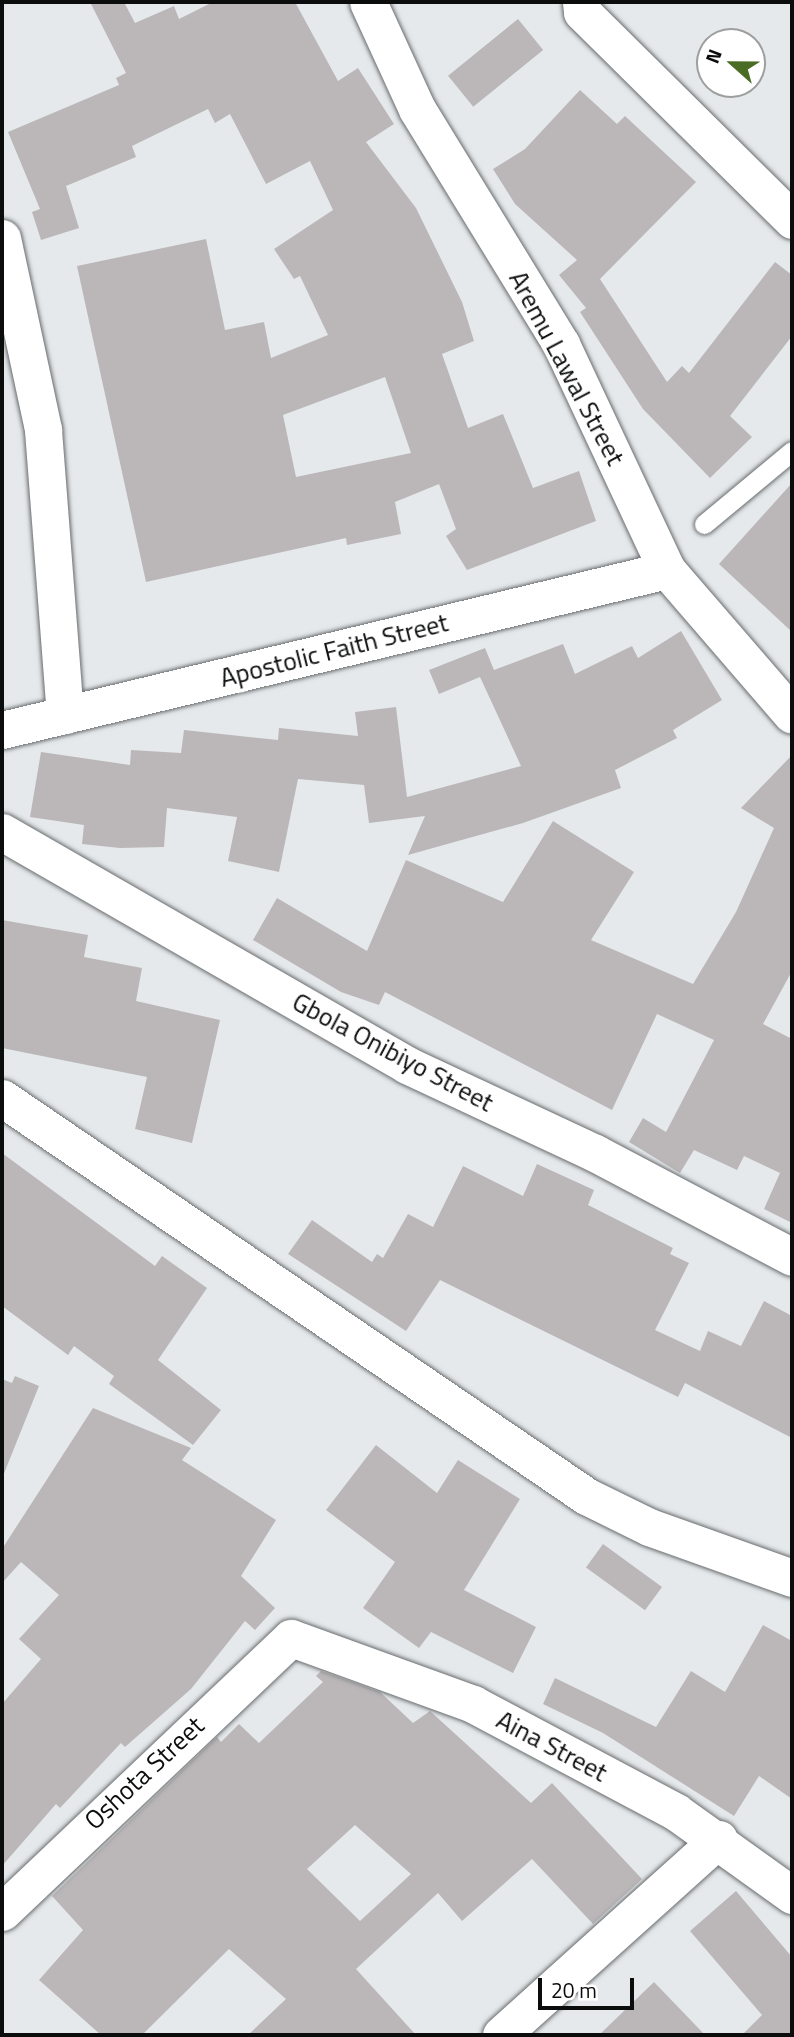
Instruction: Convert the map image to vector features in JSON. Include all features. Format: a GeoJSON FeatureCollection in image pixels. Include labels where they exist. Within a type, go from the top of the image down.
{"type":"FeatureCollection","features":[{"type":"Feature","properties":{"kind":"street","name":"Aremu Lawal Street"},"geometry":{"type":"LineString","coordinates":[[368,2],[417,109],[561,344],[667,570],[792,715]]}},
{"type":"Feature","properties":{"kind":"street"},"geometry":{"type":"LineString","coordinates":[[581,2],[582,12],[792,220]]}},
{"type":"Feature","properties":{"kind":"street"},"geometry":{"type":"LineString","coordinates":[[2,238],[43,430],[65,716]]}},
{"type":"Feature","properties":{"kind":"street","name":"Apostolic Faith Street"},"geometry":{"type":"LineString","coordinates":[[2,730],[667,570]]}},
{"type":"Feature","properties":{"kind":"street","name":"Gbola Onibiyo Street"},"geometry":{"type":"LineString","coordinates":[[2,832],[407,1065],[596,1153],[792,1257]]}},
{"type":"Feature","properties":{"kind":"street"},"geometry":{"type":"LineString","coordinates":[[2,1098],[586,1496],[649,1527],[792,1578]]}},
{"type":"Feature","properties":{"kind":"street","name":"Aina Street"},"geometry":{"type":"LineString","coordinates":[[291,1638],[473,1704],[719,1839],[792,1895]]}},
{"type":"Feature","properties":{"kind":"street","name":"Oshota Street"},"geometry":{"type":"LineString","coordinates":[[2,1912],[291,1638]]}},
{"type":"Feature","properties":{"kind":"street"},"geometry":{"type":"LineString","coordinates":[[501,2035],[719,1839]]}},
{"type":"Feature","properties":{"kind":"lane"},"geometry":{"type":"LineString","coordinates":[[704,524],[792,451]]}},
{"type":"Feature","properties":{"kind":"building"},"geometry":{"type":"Polygon","coordinates":[[[90,2],[124,2],[135,23],[174,6],[179,19],[213,2],[295,2],[338,81],[358,68],[394,124],[366,142],[416,208],[462,302],[474,341],[442,354],[468,428],[503,414],[533,488],[579,471],[596,521],[467,570],[446,536],[456,529],[439,484],[395,502],[401,534],[347,545],[346,538],[146,582],[77,266],[206,239],[225,330],[264,322],[271,358],[328,335],[300,276],[294,279],[274,249],[333,210],[310,161],[266,184],[230,114],[215,123],[208,109],[132,146],[136,157],[66,186],[79,228],[41,240],[32,212],[40,209],[8,132],[119,85],[116,78],[126,73],[90,2]],[[385,377],[283,415],[296,477],[411,453],[385,377]]]}},
{"type":"Feature","properties":{"kind":"building"},"geometry":{"type":"Polygon","coordinates":[[[518,19],[543,50],[473,107],[448,76],[518,19]]]}},
{"type":"Feature","properties":{"kind":"building"},"geometry":{"type":"Polygon","coordinates":[[[580,90],[617,124],[625,116],[696,182],[600,279],[667,382],[682,366],[689,373],[775,262],[792,275],[792,336],[730,416],[752,437],[710,478],[643,409],[580,312],[586,308],[559,275],[577,260],[515,204],[493,169],[525,149],[580,90]]]}},
{"type":"Feature","properties":{"kind":"building"},"geometry":{"type":"Polygon","coordinates":[[[792,483],[792,632],[719,564],[792,483]]]}},
{"type":"Feature","properties":{"kind":"building"},"geometry":{"type":"Polygon","coordinates":[[[681,631],[722,700],[673,730],[677,738],[615,770],[621,788],[523,823],[408,855],[425,816],[369,823],[364,785],[298,779],[279,872],[228,861],[237,817],[167,808],[164,847],[120,848],[82,844],[84,825],[30,817],[41,752],[130,765],[131,750],[181,753],[184,730],[278,740],[279,728],[358,736],[355,712],[396,707],[407,797],[521,766],[480,677],[439,694],[429,670],[485,648],[494,670],[563,644],[575,674],[632,646],[638,658],[681,631]]]}},
{"type":"Feature","properties":{"kind":"building"},"geometry":{"type":"Polygon","coordinates":[[[792,755],[792,971],[763,1024],[792,1039],[792,1223],[764,1209],[780,1173],[744,1156],[737,1170],[694,1150],[680,1173],[629,1142],[643,1118],[666,1132],[714,1040],[657,1014],[612,1110],[385,992],[379,1005],[341,992],[253,940],[277,898],[367,951],[406,860],[503,902],[553,821],[634,872],[591,940],[693,984],[736,912],[774,828],[741,808],[792,755]]]}},
{"type":"Feature","properties":{"kind":"building"},"geometry":{"type":"Polygon","coordinates":[[[2,920],[88,935],[84,957],[142,968],[136,1001],[220,1020],[192,1143],[135,1129],[147,1077],[2,1048],[2,920]]]}},
{"type":"Feature","properties":{"kind":"building"},"geometry":{"type":"Polygon","coordinates":[[[2,1153],[155,1266],[162,1256],[207,1288],[158,1360],[221,1410],[193,1445],[109,1384],[114,1376],[74,1346],[68,1355],[2,1306],[2,1153]]]}},
{"type":"Feature","properties":{"kind":"building"},"geometry":{"type":"Polygon","coordinates":[[[537,1164],[594,1190],[588,1205],[673,1248],[670,1254],[689,1263],[655,1330],[700,1351],[708,1331],[741,1346],[764,1301],[792,1316],[792,1438],[685,1383],[678,1397],[440,1280],[406,1331],[288,1254],[312,1220],[372,1262],[377,1254],[383,1258],[408,1214],[433,1227],[463,1166],[523,1196],[537,1164]]]}},
{"type":"Feature","properties":{"kind":"building"},"geometry":{"type":"Polygon","coordinates":[[[15,1376],[39,1386],[3,1476],[2,1379],[12,1383],[15,1376]]]}},
{"type":"Feature","properties":{"kind":"building"},"geometry":{"type":"Polygon","coordinates":[[[93,1408],[191,1448],[182,1460],[276,1520],[241,1576],[275,1608],[255,1630],[245,1621],[191,1689],[125,1747],[121,1743],[60,1808],[56,1804],[2,1866],[2,1704],[41,1659],[19,1639],[59,1595],[21,1562],[2,1583],[2,1549],[93,1408]]]}},
{"type":"Feature","properties":{"kind":"building"},"geometry":{"type":"Polygon","coordinates":[[[376,1445],[437,1493],[458,1460],[520,1499],[464,1590],[536,1627],[513,1673],[431,1632],[419,1648],[363,1608],[395,1562],[326,1510],[376,1445]]]}},
{"type":"Feature","properties":{"kind":"building"},"geometry":{"type":"Polygon","coordinates":[[[603,1544],[662,1587],[645,1610],[586,1567],[603,1544]]]}},
{"type":"Feature","properties":{"kind":"building"},"geometry":{"type":"Polygon","coordinates":[[[763,1625],[792,1641],[792,1799],[759,1776],[734,1816],[603,1733],[543,1704],[555,1678],[656,1727],[691,1671],[725,1692],[763,1625]]]}},
{"type":"Feature","properties":{"kind":"building"},"geometry":{"type":"Polygon","coordinates":[[[321,1671],[380,1692],[413,1723],[430,1711],[531,1803],[552,1783],[642,1879],[593,1924],[532,1859],[462,1921],[438,1893],[356,1969],[416,2035],[248,2035],[286,1999],[229,1949],[142,2035],[101,2035],[39,1980],[83,1930],[52,1896],[217,1737],[221,1742],[239,1724],[259,1743],[323,1682],[316,1676],[321,1671]],[[355,1825],[307,1869],[360,1921],[411,1874],[355,1825]]]}},
{"type":"Feature","properties":{"kind":"building"},"geometry":{"type":"Polygon","coordinates":[[[736,1891],[792,1957],[792,2035],[742,2035],[762,2015],[690,1931],[736,1891]]]}},
{"type":"Feature","properties":{"kind":"building"},"geometry":{"type":"Polygon","coordinates":[[[654,1982],[705,2035],[599,2035],[654,1982]]]}}]}
